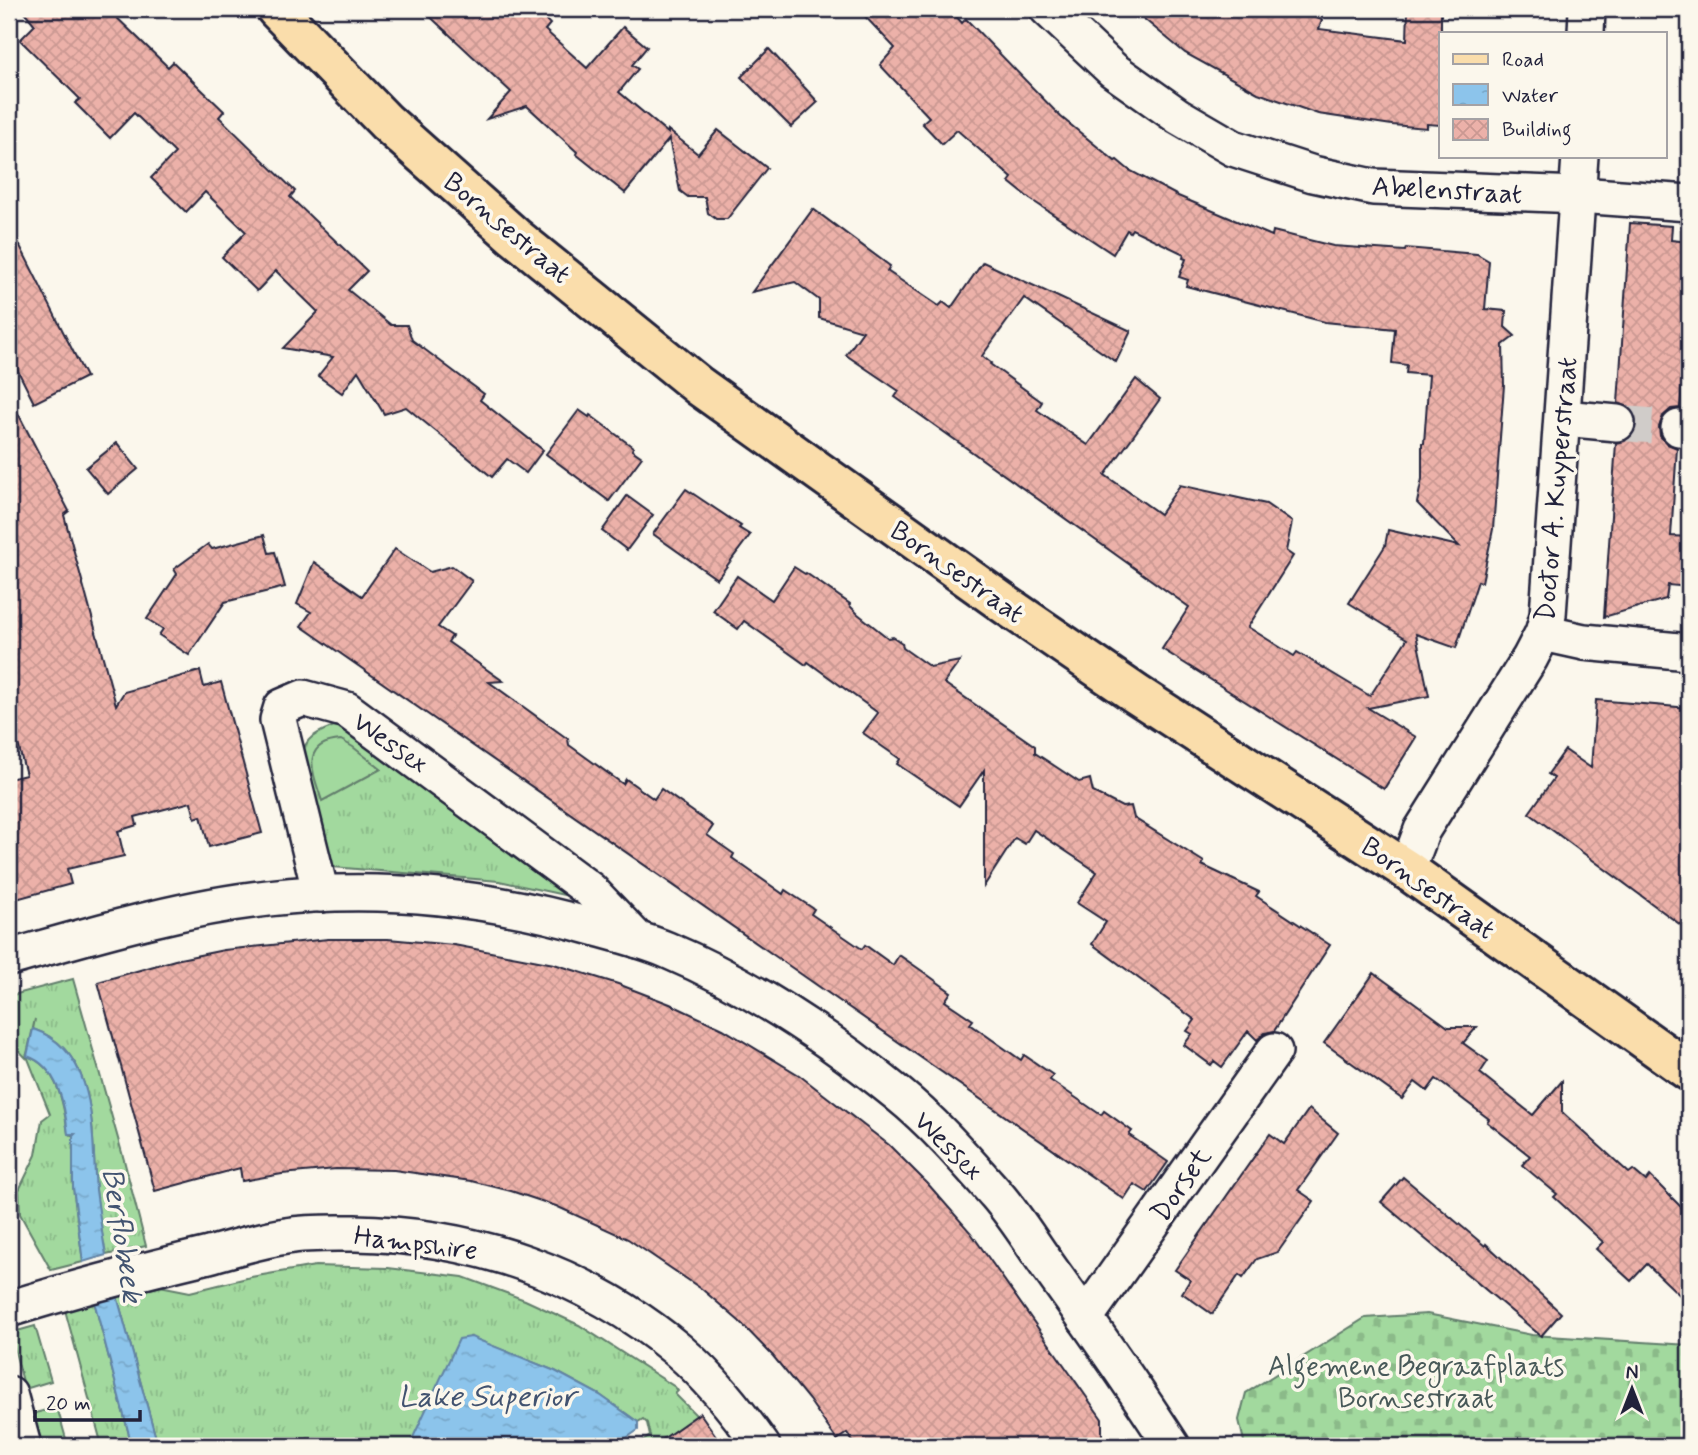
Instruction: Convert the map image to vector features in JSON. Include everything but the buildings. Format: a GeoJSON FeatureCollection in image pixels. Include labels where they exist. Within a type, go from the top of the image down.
{"type":"FeatureCollection","features":[{"type":"Feature","properties":{"kind":"main road","name":"Bornsestraat"},"geometry":{"type":"LineString","coordinates":[[276,9],[386,122],[514,236],[699,386],[1017,613],[1136,694],[1407,870],[1689,1072]]}},
{"type":"Feature","properties":{"kind":"street","name":"Abelenstraat"},"geometry":{"type":"LineString","coordinates":[[1048,9],[1112,71],[1178,116],[1233,148],[1314,174],[1374,187],[1579,195],[1689,203]]}},
{"type":"Feature","properties":{"kind":"street"},"geometry":{"type":"LineString","coordinates":[[1586,32],[1587,9]]}},
{"type":"Feature","properties":{"kind":"street","name":"Doctor A. Kuyperstraat"},"geometry":{"type":"LineString","coordinates":[[1407,870],[1422,830],[1530,658],[1543,633],[1548,615],[1580,158]]}},
{"type":"Feature","properties":{"kind":"street"},"geometry":{"type":"LineString","coordinates":[[1563,418],[1617,423]]}},
{"type":"Feature","properties":{"kind":"street"},"geometry":{"type":"LineString","coordinates":[[1543,633],[1584,642],[1689,652]]}},
{"type":"Feature","properties":{"kind":"street","name":"Wessex"},"geometry":{"type":"LineString","coordinates":[[321,894],[278,720],[282,707],[303,698],[347,710],[590,890],[638,940]]}},
{"type":"Feature","properties":{"kind":"street","name":"Wessex"},"geometry":{"type":"LineString","coordinates":[[9,958],[216,905],[271,897],[376,892],[496,904],[564,919],[666,950],[746,988],[822,1037],[900,1095],[955,1149],[999,1198],[1172,1446]]}},
{"type":"Feature","properties":{"kind":"street","name":"Dorset"},"geometry":{"type":"LineString","coordinates":[[1085,1318],[1274,1051]]}},
{"type":"Feature","properties":{"kind":"street","name":"Hampshire"},"geometry":{"type":"LineString","coordinates":[[9,1309],[123,1276],[286,1236],[386,1234],[476,1246],[575,1283],[648,1327],[680,1351],[714,1384],[762,1446]]}},
{"type":"Feature","properties":{"kind":"street"},"geometry":{"type":"LineString","coordinates":[[10,1399],[23,1446]]}},
{"type":"Feature","properties":{"kind":"green space"},"geometry":{"type":"Polygon","coordinates":[[[334,726],[350,728],[578,898],[499,881],[333,867],[301,769],[301,759],[305,745],[313,736],[334,726]]]}},
{"type":"Feature","properties":{"kind":"green space"},"geometry":{"type":"Polygon","coordinates":[[[341,740],[381,769],[322,801],[313,770],[314,753],[328,742],[341,740]]]}},
{"type":"Feature","properties":{"kind":"green space"},"geometry":{"type":"Polygon","coordinates":[[[73,979],[146,1246],[106,1255],[97,1198],[92,1121],[81,1076],[70,1056],[55,1040],[33,1029],[35,1019],[26,1058],[9,1040],[9,996],[73,979]]]}},
{"type":"Feature","properties":{"kind":"green space"},"geometry":{"type":"Polygon","coordinates":[[[27,1056],[46,1068],[53,1078],[58,1088],[68,1134],[75,1136],[73,1187],[83,1262],[51,1270],[20,1214],[19,1190],[36,1155],[42,1120],[50,1114],[27,1056]]]}},
{"type":"Feature","properties":{"kind":"green space"},"geometry":{"type":"Polygon","coordinates":[[[9,1083],[15,1101],[16,1120],[15,1138],[9,1157],[9,1083]]]}},
{"type":"Feature","properties":{"kind":"green space"},"geometry":{"type":"Polygon","coordinates":[[[315,1266],[388,1268],[463,1277],[525,1300],[579,1325],[675,1387],[678,1391],[675,1394],[697,1416],[653,1446],[636,1446],[650,1436],[647,1423],[643,1419],[638,1422],[600,1395],[555,1371],[470,1337],[409,1446],[338,1446],[309,1437],[300,1446],[158,1446],[117,1296],[155,1285],[190,1292],[251,1277],[315,1266]]]}},
{"type":"Feature","properties":{"kind":"green space"},"geometry":{"type":"Polygon","coordinates":[[[94,1301],[132,1446],[102,1446],[65,1310],[94,1301]]]}},
{"type":"Feature","properties":{"kind":"green space","name":"Algemene Begraafplaats Bornsestraat"},"geometry":{"type":"Polygon","coordinates":[[[1427,1314],[1532,1335],[1689,1345],[1689,1446],[1245,1446],[1239,1420],[1246,1393],[1365,1318],[1427,1314]]]}},
{"type":"Feature","properties":{"kind":"green space"},"geometry":{"type":"Polygon","coordinates":[[[35,1326],[51,1381],[25,1389],[10,1333],[35,1326]]]}},
{"type":"Feature","properties":{"kind":"green space"},"geometry":{"type":"Polygon","coordinates":[[[57,1407],[68,1446],[41,1446],[32,1414],[57,1407]]]}},
{"type":"Feature","properties":{"kind":"water"},"geometry":{"type":"Polygon","coordinates":[[[33,1029],[55,1040],[70,1056],[81,1076],[88,1098],[96,1190],[106,1255],[83,1262],[73,1187],[75,1134],[68,1134],[65,1111],[53,1078],[38,1061],[27,1056],[33,1029]]]}},
{"type":"Feature","properties":{"kind":"water"},"geometry":{"type":"Polygon","coordinates":[[[117,1296],[158,1446],[132,1446],[94,1301],[117,1296]]]}},
{"type":"Feature","properties":{"kind":"water","name":"Lake Superior"},"geometry":{"type":"Polygon","coordinates":[[[471,1337],[555,1371],[600,1395],[638,1422],[638,1430],[615,1446],[409,1446],[459,1339],[471,1337]]]}},
{"type":"Feature","properties":{"kind":"tunnel"},"geometry":{"type":"LineString","coordinates":[[1617,423],[1679,428]]}},
{"type":"Feature","properties":{"kind":"water label","name":"Berflobeek"},"geometry":{"type":"Point","coordinates":[123,1235]}}]}
